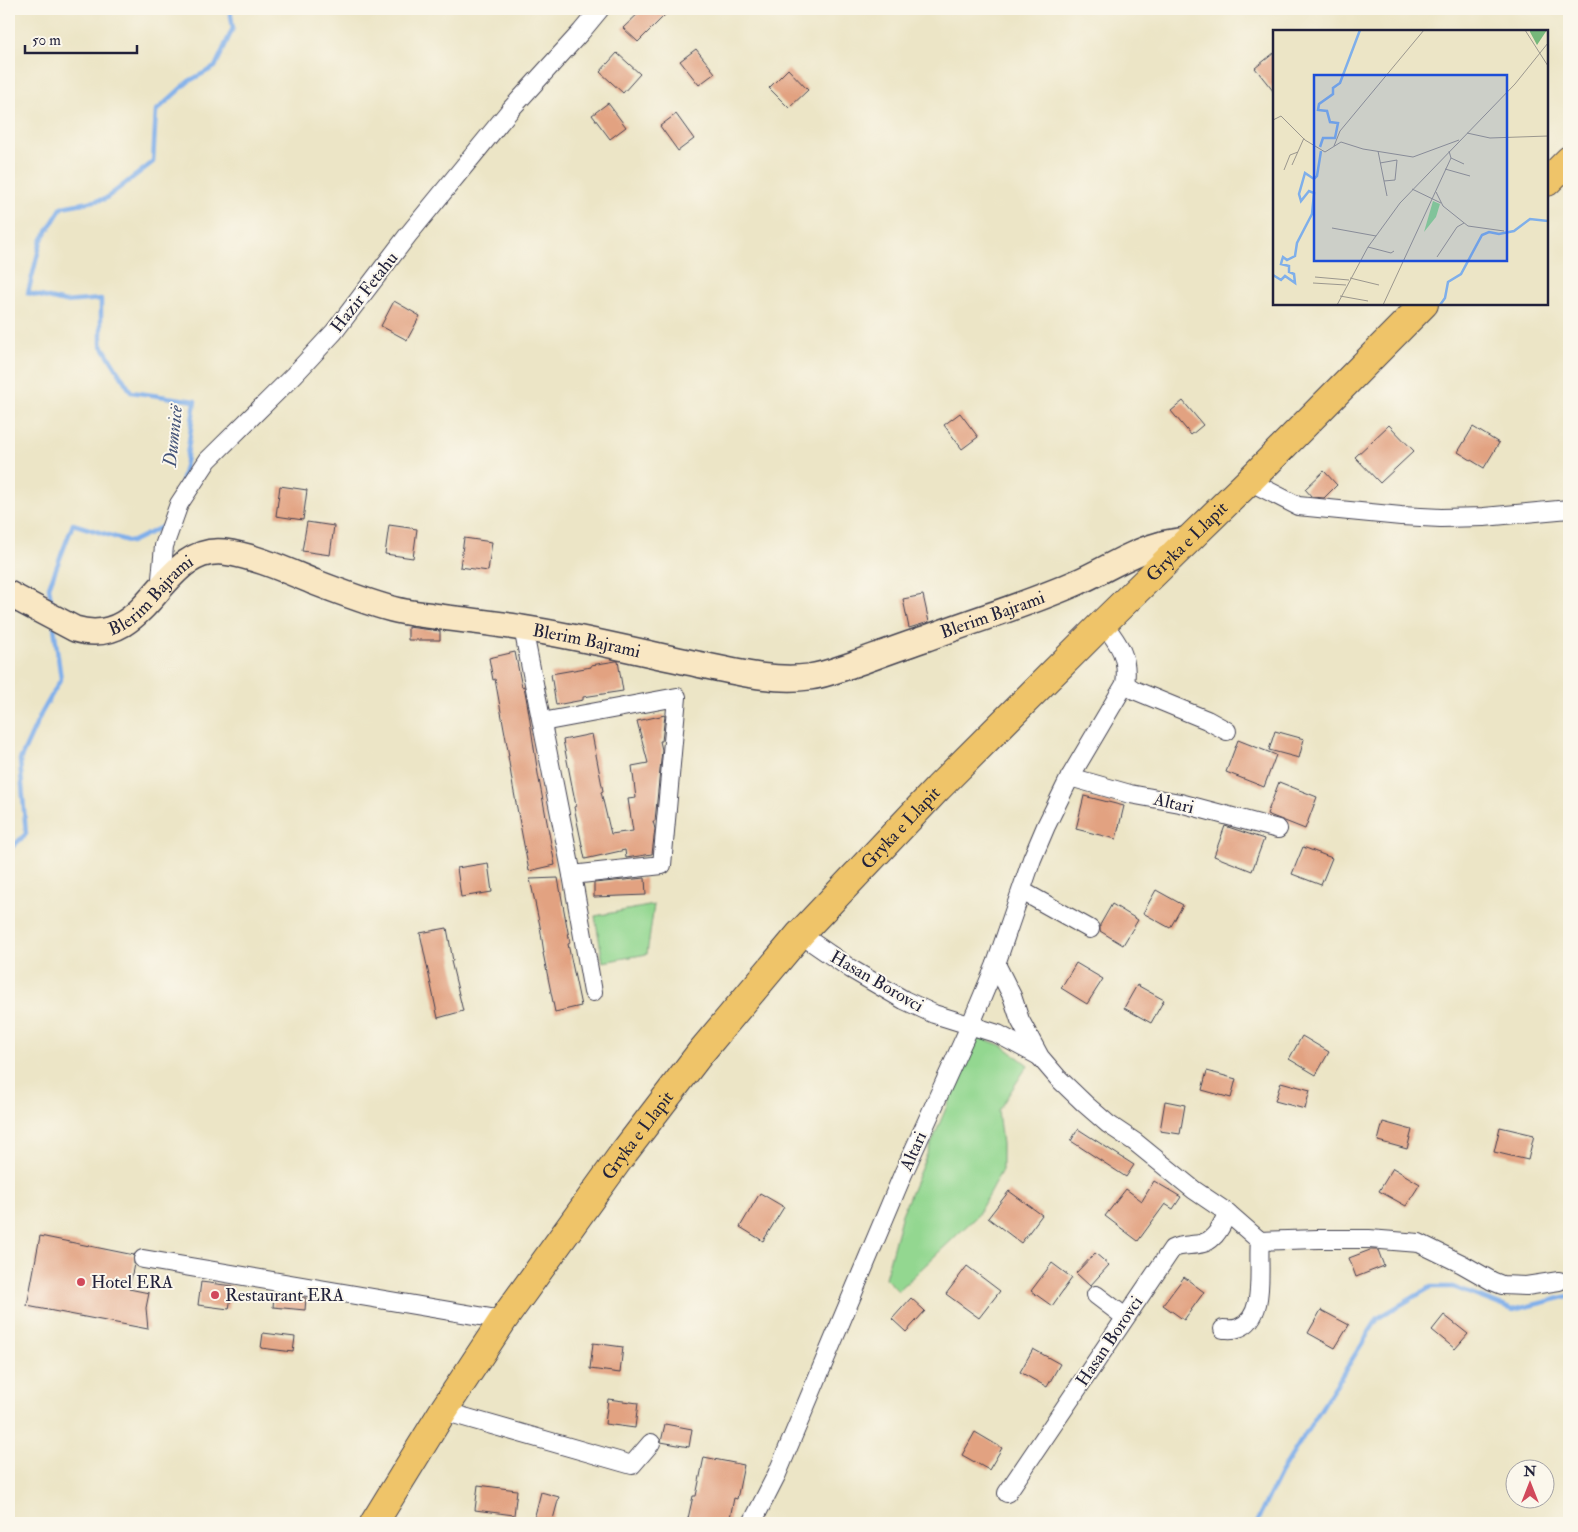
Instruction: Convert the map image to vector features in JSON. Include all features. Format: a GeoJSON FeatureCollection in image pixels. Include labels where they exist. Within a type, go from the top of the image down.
{"type":"FeatureCollection","features":[{"type":"Feature","properties":{"kind":"main road"},"geometry":{"type":"LineString","coordinates":[[1548,181],[1569,160]]}},
{"type":"Feature","properties":{"kind":"main road","name":"Gryka e Llapit"},"geometry":{"type":"LineString","coordinates":[[374,1523],[443,1410],[502,1320],[622,1155],[701,1052],[800,934],[938,788],[1103,623],[1249,481],[1423,305]]}},
{"type":"Feature","properties":{"kind":"street","name":"Hazir Fetahu"},"geometry":{"type":"LineString","coordinates":[[160,589],[164,546],[179,504],[208,460],[294,375],[334,332],[408,235],[511,109],[600,9]]}},
{"type":"Feature","properties":{"kind":"street"},"geometry":{"type":"LineString","coordinates":[[1249,481],[1298,506],[1383,514],[1441,518],[1484,517],[1569,509]]}},
{"type":"Feature","properties":{"kind":"street","name":"Blerim Bajrami"},"geometry":{"type":"LineString","coordinates":[[9,594],[75,629],[97,633],[109,631],[126,623],[151,600],[173,573],[188,561],[205,553],[222,552],[273,565],[342,593],[396,611],[523,628],[763,676],[808,677],[826,674],[1014,607],[1079,582],[1160,544],[1188,540]]}},
{"type":"Feature","properties":{"kind":"street"},"geometry":{"type":"LineString","coordinates":[[1103,623],[1123,654],[1127,672],[1125,684],[1134,690],[1207,720],[1227,731]]}},
{"type":"Feature","properties":{"kind":"street"},"geometry":{"type":"LineString","coordinates":[[523,628],[593,992]]}},
{"type":"Feature","properties":{"kind":"street","name":"Altari"},"geometry":{"type":"LineString","coordinates":[[752,1523],[777,1474],[902,1174],[970,1026],[996,964],[1032,859],[1046,826],[1070,777],[1125,684]]}},
{"type":"Feature","properties":{"kind":"street"},"geometry":{"type":"LineString","coordinates":[[542,722],[677,697],[662,865],[572,875]]}},
{"type":"Feature","properties":{"kind":"street","name":"Altari"},"geometry":{"type":"LineString","coordinates":[[1070,777],[1130,794],[1180,803],[1278,829]]}},
{"type":"Feature","properties":{"kind":"street"},"geometry":{"type":"LineString","coordinates":[[1022,891],[1090,929]]}},
{"type":"Feature","properties":{"kind":"street","name":"Hasan Borovci"},"geometry":{"type":"LineString","coordinates":[[800,934],[851,969],[904,1000],[934,1014],[998,1034],[1040,1056]]}},
{"type":"Feature","properties":{"kind":"street","name":"Hasan Borovci"},"geometry":{"type":"LineString","coordinates":[[996,964],[1012,996],[1020,1020],[1040,1056],[1084,1104],[1194,1190],[1228,1213],[1260,1241]]}},
{"type":"Feature","properties":{"kind":"street","name":"Hasan Borovci"},"geometry":{"type":"LineString","coordinates":[[1007,1493],[1172,1249],[1178,1246],[1208,1242],[1216,1234],[1228,1213]]}},
{"type":"Feature","properties":{"kind":"street"},"geometry":{"type":"LineString","coordinates":[[1223,1329],[1236,1329],[1244,1326],[1255,1310],[1260,1291],[1260,1241],[1335,1239],[1419,1242],[1502,1285],[1526,1286],[1559,1281]]}},
{"type":"Feature","properties":{"kind":"street"},"geometry":{"type":"LineString","coordinates":[[143,1259],[502,1320]]}},
{"type":"Feature","properties":{"kind":"street"},"geometry":{"type":"LineString","coordinates":[[1096,1295],[1125,1317]]}},
{"type":"Feature","properties":{"kind":"street"},"geometry":{"type":"LineString","coordinates":[[443,1410],[632,1465],[651,1442]]}},
{"type":"Feature","properties":{"kind":"green space"},"geometry":{"type":"Polygon","coordinates":[[[654,905],[647,954],[603,962],[595,916],[654,905]]]}},
{"type":"Feature","properties":{"kind":"green space"},"geometry":{"type":"Polygon","coordinates":[[[976,1036],[1003,1046],[1028,1065],[998,1111],[1002,1144],[1002,1170],[977,1216],[898,1291],[885,1278],[902,1214],[976,1036]]]}},
{"type":"Feature","properties":{"kind":"building"},"geometry":{"type":"Polygon","coordinates":[[[643,9],[671,9],[638,42],[623,28],[643,9]]]}},
{"type":"Feature","properties":{"kind":"building"},"geometry":{"type":"Polygon","coordinates":[[[696,49],[715,73],[699,85],[680,61],[696,49]]]}},
{"type":"Feature","properties":{"kind":"building"},"geometry":{"type":"Polygon","coordinates":[[[617,53],[640,74],[623,93],[600,72],[617,53]]]}},
{"type":"Feature","properties":{"kind":"building"},"geometry":{"type":"Polygon","coordinates":[[[1273,54],[1273,91],[1255,68],[1273,54]]]}},
{"type":"Feature","properties":{"kind":"building"},"geometry":{"type":"Polygon","coordinates":[[[788,69],[808,90],[789,108],[769,88],[788,69]]]}},
{"type":"Feature","properties":{"kind":"building"},"geometry":{"type":"Polygon","coordinates":[[[608,103],[626,127],[610,139],[592,115],[608,103]]]}},
{"type":"Feature","properties":{"kind":"building"},"geometry":{"type":"Polygon","coordinates":[[[676,114],[694,139],[678,151],[660,126],[676,114]]]}},
{"type":"Feature","properties":{"kind":"building"},"geometry":{"type":"Polygon","coordinates":[[[394,301],[420,316],[407,340],[381,326],[394,301]]]}},
{"type":"Feature","properties":{"kind":"building"},"geometry":{"type":"Polygon","coordinates":[[[1183,401],[1203,425],[1191,435],[1171,411],[1183,401]]]}},
{"type":"Feature","properties":{"kind":"building"},"geometry":{"type":"Polygon","coordinates":[[[960,413],[978,437],[962,449],[944,425],[960,413]]]}},
{"type":"Feature","properties":{"kind":"building"},"geometry":{"type":"Polygon","coordinates":[[[1389,425],[1414,451],[1380,483],[1355,457],[1389,425]]]}},
{"type":"Feature","properties":{"kind":"building"},"geometry":{"type":"Polygon","coordinates":[[[1473,427],[1499,443],[1484,468],[1458,452],[1473,427]]]}},
{"type":"Feature","properties":{"kind":"building"},"geometry":{"type":"Polygon","coordinates":[[[1324,471],[1337,485],[1324,498],[1312,497],[1305,489],[1324,471]]]}},
{"type":"Feature","properties":{"kind":"building"},"geometry":{"type":"Polygon","coordinates":[[[280,486],[307,490],[303,520],[276,516],[280,486]]]}},
{"type":"Feature","properties":{"kind":"building"},"geometry":{"type":"Polygon","coordinates":[[[307,522],[334,526],[330,555],[302,551],[307,522]]]}},
{"type":"Feature","properties":{"kind":"building"},"geometry":{"type":"Polygon","coordinates":[[[389,525],[417,529],[413,558],[385,554],[389,525]]]}},
{"type":"Feature","properties":{"kind":"building"},"geometry":{"type":"Polygon","coordinates":[[[464,538],[492,542],[488,571],[460,567],[464,538]]]}},
{"type":"Feature","properties":{"kind":"building"},"geometry":{"type":"Polygon","coordinates":[[[923,595],[929,622],[909,628],[903,599],[923,595]]]}},
{"type":"Feature","properties":{"kind":"building"},"geometry":{"type":"Polygon","coordinates":[[[408,627],[440,631],[440,640],[408,640],[408,627]]]}},
{"type":"Feature","properties":{"kind":"building"},"geometry":{"type":"Polygon","coordinates":[[[515,652],[522,687],[524,686],[555,865],[529,871],[495,679],[493,680],[489,658],[515,652]]]}},
{"type":"Feature","properties":{"kind":"building"},"geometry":{"type":"Polygon","coordinates":[[[618,661],[623,691],[583,697],[583,700],[556,705],[551,674],[618,661]]]}},
{"type":"Feature","properties":{"kind":"building"},"geometry":{"type":"Polygon","coordinates":[[[665,715],[662,741],[660,741],[662,750],[655,821],[653,821],[655,829],[652,854],[626,858],[625,850],[585,859],[563,740],[592,734],[603,791],[601,792],[611,834],[633,831],[628,799],[636,798],[632,766],[648,763],[637,721],[665,715]]]}},
{"type":"Feature","properties":{"kind":"building"},"geometry":{"type":"Polygon","coordinates":[[[1275,731],[1304,739],[1299,758],[1269,750],[1275,731]]]}},
{"type":"Feature","properties":{"kind":"building"},"geometry":{"type":"Polygon","coordinates":[[[1238,740],[1276,755],[1264,787],[1226,772],[1238,740]]]}},
{"type":"Feature","properties":{"kind":"building"},"geometry":{"type":"Polygon","coordinates":[[[1279,782],[1317,797],[1305,829],[1267,814],[1279,782]]]}},
{"type":"Feature","properties":{"kind":"building"},"geometry":{"type":"Polygon","coordinates":[[[1084,796],[1124,806],[1116,839],[1076,829],[1084,796]]]}},
{"type":"Feature","properties":{"kind":"building"},"geometry":{"type":"Polygon","coordinates":[[[1225,826],[1264,839],[1252,871],[1214,856],[1225,826]]]}},
{"type":"Feature","properties":{"kind":"building"},"geometry":{"type":"Polygon","coordinates":[[[1303,847],[1332,858],[1321,885],[1292,874],[1303,847]]]}},
{"type":"Feature","properties":{"kind":"building"},"geometry":{"type":"Polygon","coordinates":[[[488,863],[492,892],[461,897],[457,868],[488,863]]]}},
{"type":"Feature","properties":{"kind":"building"},"geometry":{"type":"Polygon","coordinates":[[[558,878],[570,943],[568,944],[581,1006],[555,1012],[530,879],[558,878]]]}},
{"type":"Feature","properties":{"kind":"building"},"geometry":{"type":"Polygon","coordinates":[[[645,878],[646,895],[594,897],[594,883],[645,878]]]}},
{"type":"Feature","properties":{"kind":"building"},"geometry":{"type":"Polygon","coordinates":[[[1156,890],[1183,905],[1170,928],[1143,913],[1156,890]]]}},
{"type":"Feature","properties":{"kind":"building"},"geometry":{"type":"Polygon","coordinates":[[[1112,904],[1138,920],[1123,945],[1100,931],[1100,925],[1112,904]]]}},
{"type":"Feature","properties":{"kind":"building"},"geometry":{"type":"Polygon","coordinates":[[[447,928],[453,961],[451,961],[463,1011],[438,1018],[420,933],[447,928]]]}},
{"type":"Feature","properties":{"kind":"building"},"geometry":{"type":"Polygon","coordinates":[[[1076,963],[1103,979],[1087,1004],[1061,988],[1076,963]]]}},
{"type":"Feature","properties":{"kind":"building"},"geometry":{"type":"Polygon","coordinates":[[[1137,985],[1164,1000],[1151,1023],[1124,1008],[1137,985]]]}},
{"type":"Feature","properties":{"kind":"building"},"geometry":{"type":"Polygon","coordinates":[[[1302,1036],[1329,1052],[1316,1075],[1289,1059],[1302,1036]]]}},
{"type":"Feature","properties":{"kind":"building"},"geometry":{"type":"Polygon","coordinates":[[[1207,1071],[1236,1079],[1231,1098],[1202,1090],[1207,1071]]]}},
{"type":"Feature","properties":{"kind":"building"},"geometry":{"type":"Polygon","coordinates":[[[1281,1082],[1310,1090],[1305,1109],[1275,1101],[1281,1082]]]}},
{"type":"Feature","properties":{"kind":"building"},"geometry":{"type":"Polygon","coordinates":[[[1165,1101],[1185,1105],[1180,1134],[1160,1131],[1165,1101]]]}},
{"type":"Feature","properties":{"kind":"building"},"geometry":{"type":"Polygon","coordinates":[[[1383,1122],[1412,1130],[1407,1149],[1378,1141],[1383,1122]]]}},
{"type":"Feature","properties":{"kind":"building"},"geometry":{"type":"Polygon","coordinates":[[[1500,1127],[1534,1135],[1528,1160],[1494,1152],[1500,1127]]]}},
{"type":"Feature","properties":{"kind":"building"},"geometry":{"type":"Polygon","coordinates":[[[1078,1129],[1134,1165],[1126,1177],[1071,1141],[1078,1129]]]}},
{"type":"Feature","properties":{"kind":"building"},"geometry":{"type":"Polygon","coordinates":[[[1393,1168],[1420,1184],[1406,1206],[1379,1191],[1393,1168]]]}},
{"type":"Feature","properties":{"kind":"building"},"geometry":{"type":"Polygon","coordinates":[[[1154,1181],[1181,1197],[1173,1209],[1165,1204],[1138,1241],[1105,1216],[1126,1189],[1142,1201],[1154,1181]]]}},
{"type":"Feature","properties":{"kind":"building"},"geometry":{"type":"Polygon","coordinates":[[[1009,1191],[1042,1215],[1021,1243],[988,1218],[1009,1191]]]}},
{"type":"Feature","properties":{"kind":"building"},"geometry":{"type":"Polygon","coordinates":[[[760,1193],[784,1207],[763,1241],[740,1227],[760,1193]]]}},
{"type":"Feature","properties":{"kind":"building","name":"Hotel ERA"},"geometry":{"type":"Polygon","coordinates":[[[40,1236],[134,1255],[129,1289],[149,1293],[146,1308],[148,1329],[27,1306],[40,1236]]]}},
{"type":"Feature","properties":{"kind":"building"},"geometry":{"type":"Polygon","coordinates":[[[1370,1250],[1378,1250],[1384,1266],[1356,1277],[1349,1258],[1370,1250]]]}},
{"type":"Feature","properties":{"kind":"building"},"geometry":{"type":"Polygon","coordinates":[[[1095,1253],[1109,1265],[1090,1286],[1076,1273],[1095,1253]]]}},
{"type":"Feature","properties":{"kind":"building"},"geometry":{"type":"Polygon","coordinates":[[[1052,1263],[1072,1278],[1052,1306],[1031,1291],[1052,1263]]]}},
{"type":"Feature","properties":{"kind":"building"},"geometry":{"type":"Polygon","coordinates":[[[967,1266],[1000,1291],[979,1318],[946,1294],[967,1266]]]}},
{"type":"Feature","properties":{"kind":"building"},"geometry":{"type":"Polygon","coordinates":[[[1184,1277],[1204,1292],[1184,1320],[1163,1305],[1184,1277]]]}},
{"type":"Feature","properties":{"kind":"building","name":"Restaurant ERA"},"geometry":{"type":"Polygon","coordinates":[[[201,1282],[233,1286],[229,1309],[198,1305],[201,1282]]]}},
{"type":"Feature","properties":{"kind":"building"},"geometry":{"type":"Polygon","coordinates":[[[274,1296],[306,1298],[305,1310],[273,1307],[274,1296]]]}},
{"type":"Feature","properties":{"kind":"building"},"geometry":{"type":"Polygon","coordinates":[[[911,1298],[925,1311],[906,1332],[892,1319],[911,1298]]]}},
{"type":"Feature","properties":{"kind":"building"},"geometry":{"type":"Polygon","coordinates":[[[1321,1310],[1349,1325],[1335,1348],[1308,1333],[1321,1310]]]}},
{"type":"Feature","properties":{"kind":"building"},"geometry":{"type":"Polygon","coordinates":[[[1444,1315],[1468,1334],[1455,1349],[1432,1330],[1444,1315]]]}},
{"type":"Feature","properties":{"kind":"building"},"geometry":{"type":"Polygon","coordinates":[[[263,1333],[295,1337],[293,1352],[261,1348],[263,1333]]]}},
{"type":"Feature","properties":{"kind":"building"},"geometry":{"type":"Polygon","coordinates":[[[593,1343],[623,1347],[620,1373],[590,1369],[593,1343]]]}},
{"type":"Feature","properties":{"kind":"building"},"geometry":{"type":"Polygon","coordinates":[[[1033,1349],[1060,1364],[1047,1387],[1020,1372],[1033,1349]]]}},
{"type":"Feature","properties":{"kind":"building"},"geometry":{"type":"Polygon","coordinates":[[[608,1399],[638,1403],[635,1428],[605,1424],[608,1399]]]}},
{"type":"Feature","properties":{"kind":"building"},"geometry":{"type":"Polygon","coordinates":[[[665,1424],[692,1429],[689,1447],[661,1442],[665,1424]]]}},
{"type":"Feature","properties":{"kind":"building"},"geometry":{"type":"Polygon","coordinates":[[[975,1432],[1002,1448],[989,1470],[962,1455],[975,1432]]]}},
{"type":"Feature","properties":{"kind":"building"},"geometry":{"type":"Polygon","coordinates":[[[704,1457],[744,1465],[737,1499],[734,1498],[729,1523],[687,1523],[693,1496],[696,1496],[704,1457]]]}},
{"type":"Feature","properties":{"kind":"building"},"geometry":{"type":"Polygon","coordinates":[[[478,1485],[517,1490],[514,1515],[475,1510],[478,1485]]]}},
{"type":"Feature","properties":{"kind":"building"},"geometry":{"type":"Polygon","coordinates":[[[541,1492],[559,1497],[552,1523],[534,1519],[541,1492]]]}},
{"type":"Feature","properties":{"kind":"waterway","name":"Dumnicë"},"geometry":{"type":"LineString","coordinates":[[179,492],[186,462],[195,401],[131,392],[101,344],[101,299],[65,302],[28,293],[41,241],[62,207],[105,199],[153,162],[156,111],[189,81],[215,67],[233,28],[230,9]]}},
{"type":"Feature","properties":{"kind":"waterway","name":"Dumnicë"},"geometry":{"type":"LineString","coordinates":[[52,607],[49,587],[73,524],[131,542],[166,525]]}},
{"type":"Feature","properties":{"kind":"waterway","name":"Dumnicë"},"geometry":{"type":"LineString","coordinates":[[9,850],[26,834],[20,760],[41,714],[61,679],[54,627]]}},
{"type":"Feature","properties":{"kind":"waterway"},"geometry":{"type":"LineString","coordinates":[[1256,1523],[1280,1474],[1378,1318],[1431,1287],[1453,1287],[1513,1310],[1569,1296]]}},
{"type":"Feature","properties":{"kind":"place","name":"Hotel ERA"},"geometry":{"type":"Point","coordinates":[81,1282]}},
{"type":"Feature","properties":{"kind":"place","name":"Restaurant ERA"},"geometry":{"type":"Point","coordinates":[215,1295]}}]}
